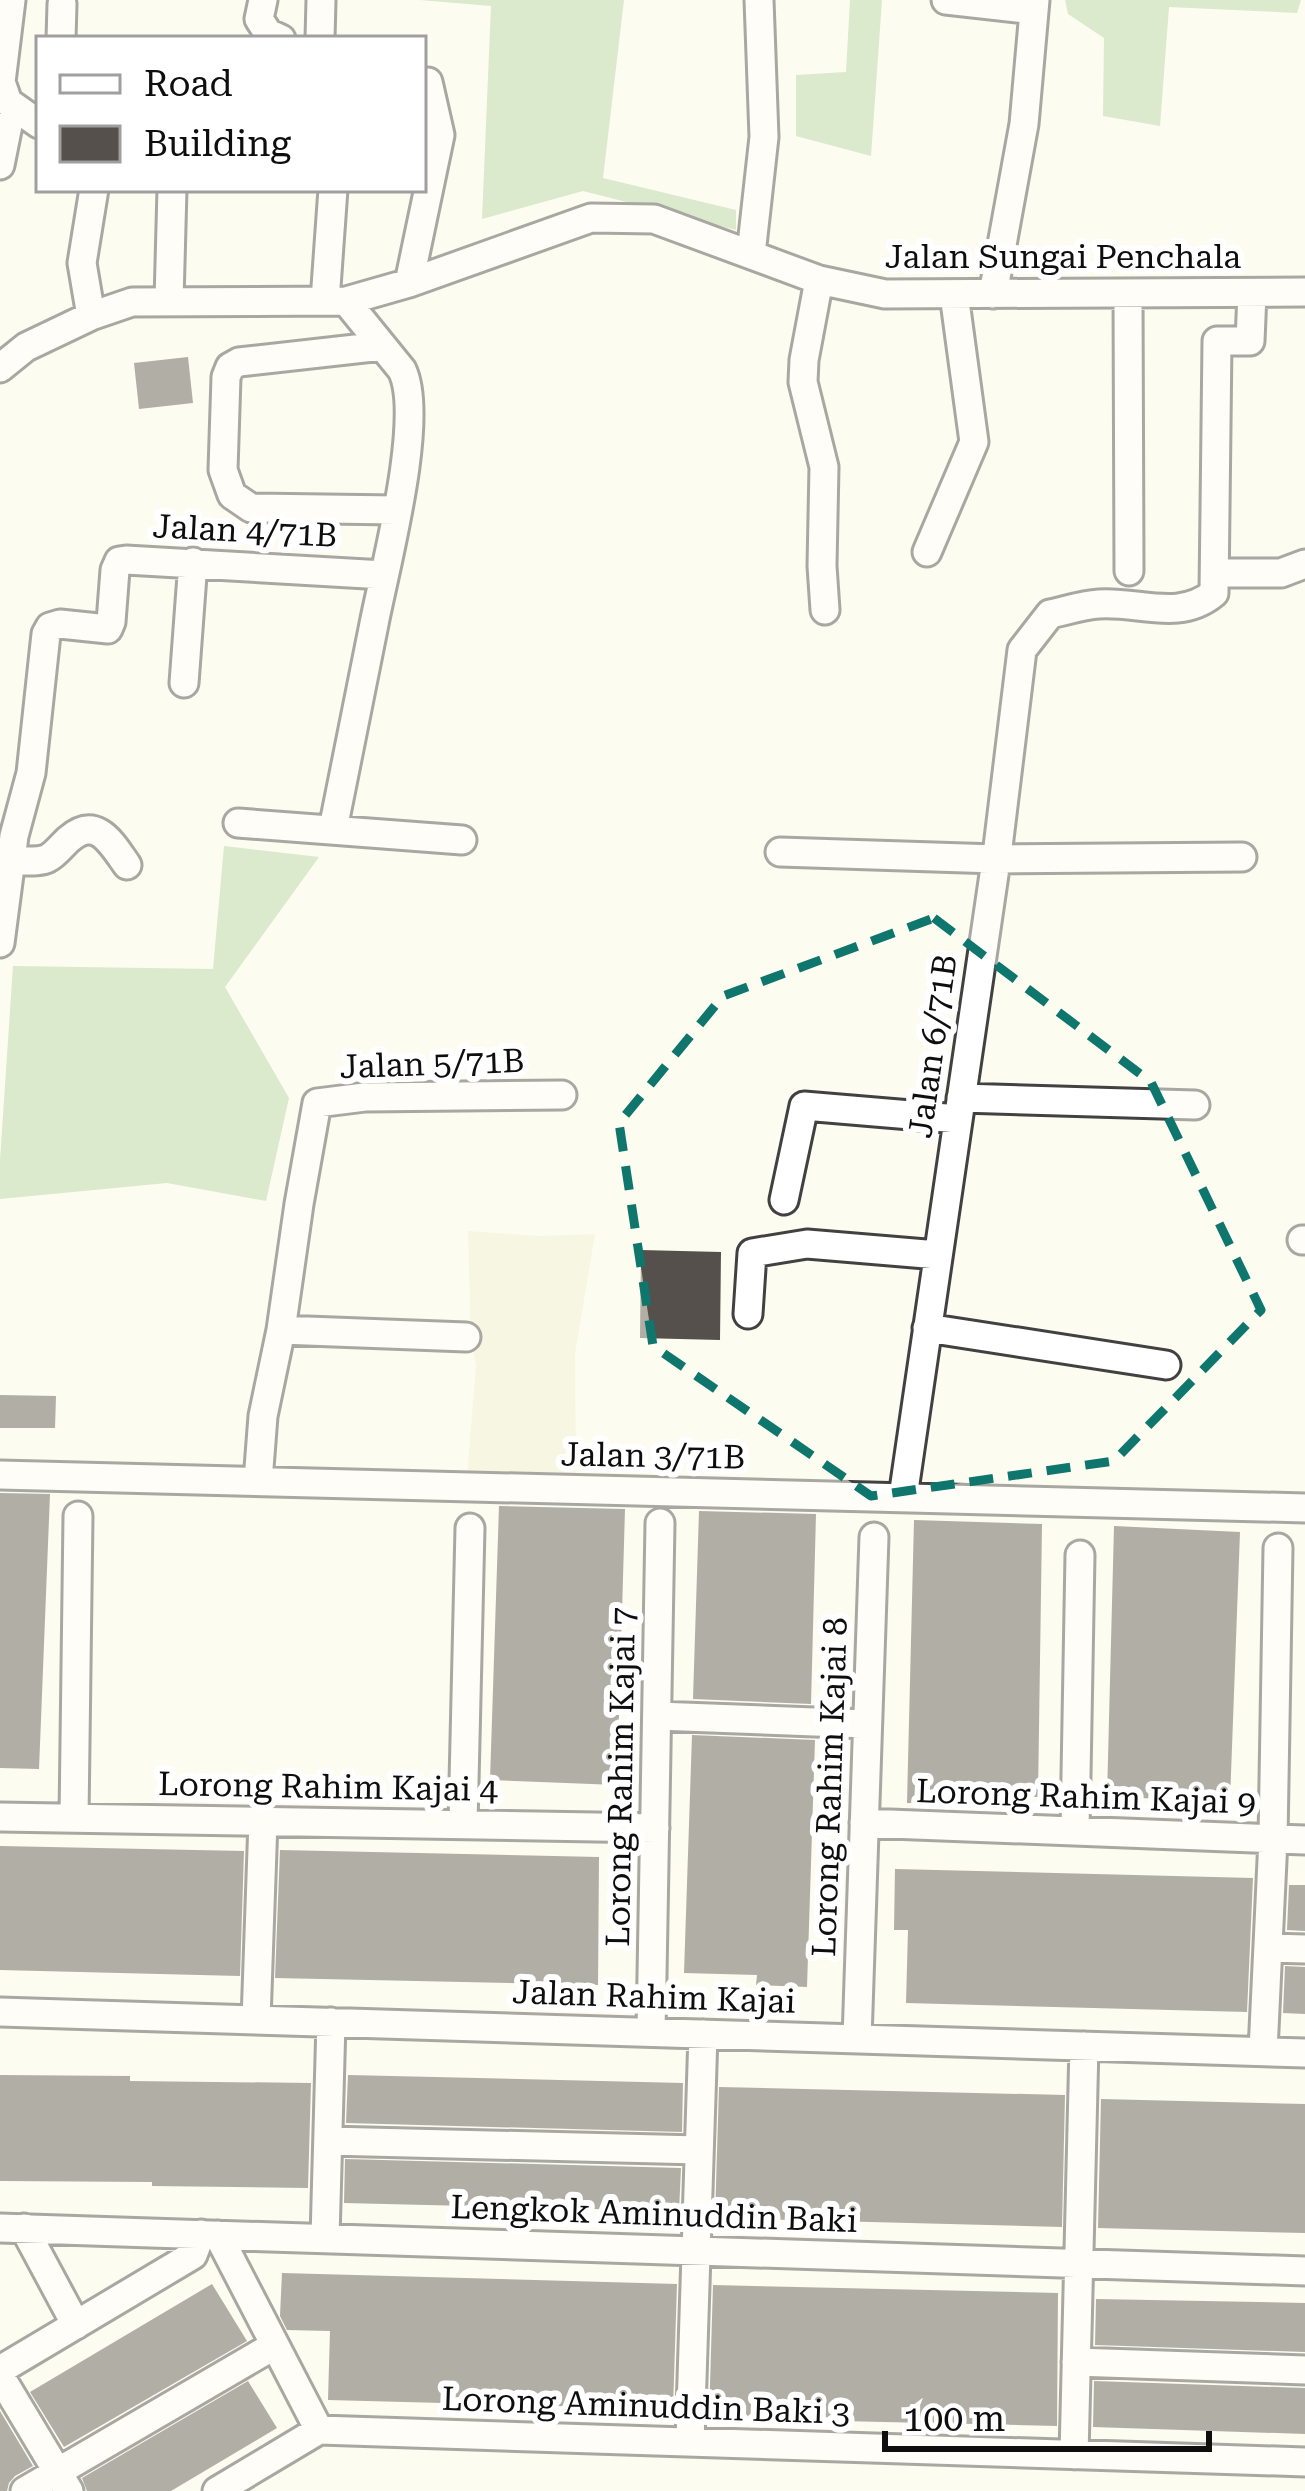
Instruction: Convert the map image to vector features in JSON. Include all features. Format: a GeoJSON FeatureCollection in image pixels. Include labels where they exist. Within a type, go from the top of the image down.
{"type":"FeatureCollection","features":[{"type":"Feature","properties":{"kind":"street"},"geometry":{"type":"LineString","coordinates":[[0,165],[20,124],[1,82],[11,0]]}},
{"type":"Feature","properties":{"kind":"street"},"geometry":{"type":"LineString","coordinates":[[262,0],[260,20],[274,36]]}},
{"type":"Feature","properties":{"kind":"street"},"geometry":{"type":"LineString","coordinates":[[320,36],[321,0]]}},
{"type":"Feature","properties":{"kind":"street"},"geometry":{"type":"LineString","coordinates":[[751,254],[764,137],[759,0]]}},
{"type":"Feature","properties":{"kind":"street"},"geometry":{"type":"LineString","coordinates":[[946,0],[1034,5],[1024,124],[993,294]]}},
{"type":"Feature","properties":{"kind":"street"},"geometry":{"type":"LineString","coordinates":[[61,36],[62,4]]}},
{"type":"Feature","properties":{"kind":"street"},"geometry":{"type":"LineString","coordinates":[[409,283],[440,135],[428,82]]}},
{"type":"Feature","properties":{"kind":"street"},"geometry":{"type":"LineString","coordinates":[[92,316],[82,263],[94,192]]}},
{"type":"Feature","properties":{"kind":"street"},"geometry":{"type":"LineString","coordinates":[[169,301],[172,192]]}},
{"type":"Feature","properties":{"kind":"street"},"geometry":{"type":"LineString","coordinates":[[333,192],[335,301],[382,346],[407,382],[406,454],[398,510],[333,830]]}},
{"type":"Feature","properties":{"kind":"street","name":"Jalan Sungai Penchala"},"geometry":{"type":"LineString","coordinates":[[0,368],[26,346],[132,302],[335,301],[409,283],[591,218],[654,219],[818,280],[885,294],[1305,292]]}},
{"type":"Feature","properties":{"kind":"street"},"geometry":{"type":"LineString","coordinates":[[818,280],[803,382],[824,467],[825,610]]}},
{"type":"Feature","properties":{"kind":"street"},"geometry":{"type":"LineString","coordinates":[[1252,292],[1250,341],[1217,341],[1215,573],[1281,573],[1305,564]]}},
{"type":"Feature","properties":{"kind":"street"},"geometry":{"type":"LineString","coordinates":[[1128,293],[1129,571]]}},
{"type":"Feature","properties":{"kind":"street"},"geometry":{"type":"LineString","coordinates":[[927,552],[974,442],[954,294]]}},
{"type":"Feature","properties":{"kind":"street"},"geometry":{"type":"LineString","coordinates":[[382,346],[239,362],[230,367],[223,470],[232,495],[251,508],[398,510]]}},
{"type":"Feature","properties":{"kind":"street","name":"Jalan 4/71B"},"geometry":{"type":"LineString","coordinates":[[0,943],[10,861],[32,772],[50,627],[107,629],[112,622],[119,561],[384,574]]}},
{"type":"Feature","properties":{"kind":"street"},"geometry":{"type":"LineString","coordinates":[[184,683],[193,562]]}},
{"type":"Feature","properties":{"kind":"street","name":"Jalan 6/71B"},"geometry":{"type":"LineString","coordinates":[[903,1497],[1022,650],[1049,614],[1100,604],[1174,610],[1200,604],[1214,593],[1215,573]]}},
{"type":"Feature","properties":{"kind":"street"},"geometry":{"type":"LineString","coordinates":[[238,823],[462,841]]}},
{"type":"Feature","properties":{"kind":"street"},"geometry":{"type":"LineString","coordinates":[[10,861],[42,861],[85,829],[107,838],[127,866]]}},
{"type":"Feature","properties":{"kind":"street"},"geometry":{"type":"LineString","coordinates":[[780,852],[996,859],[1243,857]]}},
{"type":"Feature","properties":{"kind":"street","name":"Jalan 5/71B"},"geometry":{"type":"LineString","coordinates":[[258,1481],[263,1416],[317,1103],[365,1097],[562,1095]]}},
{"type":"Feature","properties":{"kind":"street"},"geometry":{"type":"LineString","coordinates":[[784,1200],[804,1106],[1195,1105]]}},
{"type":"Feature","properties":{"kind":"street"},"geometry":{"type":"LineString","coordinates":[[748,1314],[752,1253],[807,1244],[938,1255]]}},
{"type":"Feature","properties":{"kind":"street"},"geometry":{"type":"LineString","coordinates":[[927,1328],[1166,1365]]}},
{"type":"Feature","properties":{"kind":"street"},"geometry":{"type":"LineString","coordinates":[[281,1330],[466,1336]]}},
{"type":"Feature","properties":{"kind":"street","name":"Jalan 3/71B"},"geometry":{"type":"LineString","coordinates":[[0,1475],[1305,1508]]}},
{"type":"Feature","properties":{"kind":"street"},"geometry":{"type":"LineString","coordinates":[[74,1818],[78,1516]]}},
{"type":"Feature","properties":{"kind":"street","name":"Lorong Rahim Kajai 7"},"geometry":{"type":"LineString","coordinates":[[652,2032],[660,1523]]}},
{"type":"Feature","properties":{"kind":"street"},"geometry":{"type":"LineString","coordinates":[[463,1824],[470,1528]]}},
{"type":"Feature","properties":{"kind":"street","name":"Lorong Rahim Kajai 8"},"geometry":{"type":"LineString","coordinates":[[857,2039],[874,1537]]}},
{"type":"Feature","properties":{"kind":"street"},"geometry":{"type":"LineString","coordinates":[[1263,2051],[1273,1839],[1278,1548]]}},
{"type":"Feature","properties":{"kind":"street"},"geometry":{"type":"LineString","coordinates":[[1075,1831],[1080,1555]]}},
{"type":"Feature","properties":{"kind":"street"},"geometry":{"type":"LineString","coordinates":[[657,1717],[867,1724]]}},
{"type":"Feature","properties":{"kind":"street","name":"Lorong Rahim Kajai 4"},"geometry":{"type":"LineString","coordinates":[[0,1817],[655,1828]]}},
{"type":"Feature","properties":{"kind":"street"},"geometry":{"type":"LineString","coordinates":[[256,2020],[263,1821]]}},
{"type":"Feature","properties":{"kind":"street","name":"Lorong Rahim Kajai 9"},"geometry":{"type":"LineString","coordinates":[[864,1822],[1305,1840]]}},
{"type":"Feature","properties":{"kind":"street"},"geometry":{"type":"LineString","coordinates":[[1268,1948],[1305,1949]]}},
{"type":"Feature","properties":{"kind":"street","name":"Jalan Rahim Kajai"},"geometry":{"type":"LineString","coordinates":[[0,2012],[1305,2053]]}},
{"type":"Feature","properties":{"kind":"street"},"geometry":{"type":"LineString","coordinates":[[325,2238],[331,2022]]}},
{"type":"Feature","properties":{"kind":"street"},"geometry":{"type":"LineString","coordinates":[[689,2442],[703,2034]]}},
{"type":"Feature","properties":{"kind":"street"},"geometry":{"type":"LineString","coordinates":[[1074,2455],[1084,2046]]}},
{"type":"Feature","properties":{"kind":"street"},"geometry":{"type":"LineString","coordinates":[[328,2141],[699,2150]]}},
{"type":"Feature","properties":{"kind":"street"},"geometry":{"type":"LineString","coordinates":[[12,2228],[76,2325]]}},
{"type":"Feature","properties":{"kind":"street","name":"Lengkok Aminuddin Baki"},"geometry":{"type":"LineString","coordinates":[[12,2228],[1305,2271]]}},
{"type":"Feature","properties":{"kind":"street"},"geometry":{"type":"LineString","coordinates":[[64,2481],[0,2373],[193,2255],[209,2235],[320,2430],[218,2491]]}},
{"type":"Feature","properties":{"kind":"street"},"geometry":{"type":"LineString","coordinates":[[25,2491],[64,2481],[275,2345]]}},
{"type":"Feature","properties":{"kind":"street"},"geometry":{"type":"LineString","coordinates":[[1076,2362],[1305,2370]]}},
{"type":"Feature","properties":{"kind":"street","name":"Lorong Aminuddin Baki 3"},"geometry":{"type":"LineString","coordinates":[[320,2430],[1305,2462]]}},
{"type":"Feature","properties":{"kind":"highlighted area"},"geometry":{"type":"Polygon","coordinates":[[[934,918],[1151,1082],[1261,1310],[1114,1461],[871,1496],[653,1346],[619,1123],[723,996],[934,918]]]}},
{"type":"Feature","properties":{"kind":"green space"},"geometry":{"type":"Polygon","coordinates":[[[420,0],[624,0],[603,178],[736,210],[736,230],[583,191],[482,219],[491,6],[420,0]]]}},
{"type":"Feature","properties":{"kind":"green space"},"geometry":{"type":"Polygon","coordinates":[[[850,0],[882,0],[871,156],[796,136],[796,75],[846,72],[850,0]]]}},
{"type":"Feature","properties":{"kind":"green space"},"geometry":{"type":"Polygon","coordinates":[[[1065,0],[1301,0],[1297,13],[1169,7],[1160,126],[1103,116],[1104,38],[1068,14],[1065,0]]]}},
{"type":"Feature","properties":{"kind":"green space"},"geometry":{"type":"Polygon","coordinates":[[[224,846],[319,857],[225,987],[289,1098],[266,1201],[167,1183],[0,1199],[13,966],[213,969],[224,846]]]}},
{"type":"Feature","properties":{"kind":"green space"},"geometry":{"type":"Polygon","coordinates":[[[468,1231],[595,1234],[575,1354],[576,1478],[467,1478],[476,1365],[468,1231]]]}},
{"type":"Feature","properties":{"kind":"building"},"geometry":{"type":"Polygon","coordinates":[[[188,357],[193,403],[139,409],[134,363],[188,357]]]}},
{"type":"Feature","properties":{"kind":"building"},"geometry":{"type":"Polygon","coordinates":[[[641,1250],[721,1252],[720,1340],[640,1338],[641,1250]]]}},
{"type":"Feature","properties":{"kind":"building"},"geometry":{"type":"Polygon","coordinates":[[[0,1395],[56,1396],[55,1428],[0,1428],[0,1395]]]}},
{"type":"Feature","properties":{"kind":"building"},"geometry":{"type":"Polygon","coordinates":[[[0,1493],[50,1494],[39,1769],[0,1768],[0,1493]]]}},
{"type":"Feature","properties":{"kind":"building"},"geometry":{"type":"Polygon","coordinates":[[[499,1506],[625,1509],[617,1785],[490,1780],[499,1506]]]}},
{"type":"Feature","properties":{"kind":"building"},"geometry":{"type":"Polygon","coordinates":[[[699,1511],[816,1514],[811,1704],[693,1699],[699,1511]]]}},
{"type":"Feature","properties":{"kind":"building"},"geometry":{"type":"Polygon","coordinates":[[[914,1520],[1042,1524],[1038,1797],[962,1796],[962,1804],[907,1803],[914,1520]]]}},
{"type":"Feature","properties":{"kind":"building"},"geometry":{"type":"Polygon","coordinates":[[[1114,1526],[1240,1532],[1230,1801],[1107,1797],[1114,1526]]]}},
{"type":"Feature","properties":{"kind":"building"},"geometry":{"type":"Polygon","coordinates":[[[692,1735],[815,1740],[807,1987],[756,1985],[757,1975],[684,1973],[692,1735]]]}},
{"type":"Feature","properties":{"kind":"building"},"geometry":{"type":"Polygon","coordinates":[[[0,1846],[244,1851],[240,1976],[0,1970],[0,1846]]]}},
{"type":"Feature","properties":{"kind":"building"},"geometry":{"type":"Polygon","coordinates":[[[280,1850],[599,1857],[598,1985],[275,1978],[280,1850]]]}},
{"type":"Feature","properties":{"kind":"building"},"geometry":{"type":"Polygon","coordinates":[[[895,1869],[1253,1878],[1247,2012],[906,2003],[908,1930],[894,1930],[895,1869]]]}},
{"type":"Feature","properties":{"kind":"building"},"geometry":{"type":"Polygon","coordinates":[[[1289,1885],[1305,1885],[1305,1931],[1287,1930],[1289,1885]]]}},
{"type":"Feature","properties":{"kind":"building"},"geometry":{"type":"Polygon","coordinates":[[[1285,1966],[1305,1967],[1305,2014],[1283,2013],[1285,1966]]]}},
{"type":"Feature","properties":{"kind":"building"},"geometry":{"type":"Polygon","coordinates":[[[0,2075],[311,2083],[308,2188],[0,2181],[0,2075]]]}},
{"type":"Feature","properties":{"kind":"building"},"geometry":{"type":"Polygon","coordinates":[[[348,2075],[683,2083],[682,2132],[346,2123],[348,2075]]]}},
{"type":"Feature","properties":{"kind":"building"},"geometry":{"type":"Polygon","coordinates":[[[719,2087],[1065,2095],[1062,2227],[715,2218],[719,2087]]]}},
{"type":"Feature","properties":{"kind":"building"},"geometry":{"type":"Polygon","coordinates":[[[1101,2099],[1305,2104],[1305,2233],[1098,2228],[1101,2099]]]}},
{"type":"Feature","properties":{"kind":"building"},"geometry":{"type":"Polygon","coordinates":[[[345,2159],[681,2168],[679,2211],[344,2203],[345,2159]]]}},
{"type":"Feature","properties":{"kind":"building"},"geometry":{"type":"Polygon","coordinates":[[[282,2273],[677,2284],[673,2409],[328,2400],[330,2331],[287,2330],[280,2316],[282,2273]]]}},
{"type":"Feature","properties":{"kind":"building"},"geometry":{"type":"Polygon","coordinates":[[[212,2284],[247,2341],[64,2447],[30,2392],[212,2284]]]}},
{"type":"Feature","properties":{"kind":"building"},"geometry":{"type":"Polygon","coordinates":[[[713,2285],[1058,2293],[1057,2426],[709,2418],[713,2285]]]}},
{"type":"Feature","properties":{"kind":"building"},"geometry":{"type":"Polygon","coordinates":[[[1096,2299],[1305,2303],[1305,2352],[1095,2345],[1096,2299]]]}},
{"type":"Feature","properties":{"kind":"building"},"geometry":{"type":"Polygon","coordinates":[[[248,2381],[277,2428],[171,2491],[87,2491],[82,2478],[248,2381]]]}},
{"type":"Feature","properties":{"kind":"building"},"geometry":{"type":"Polygon","coordinates":[[[1094,2381],[1305,2388],[1305,2434],[1093,2427],[1094,2381]]]}},
{"type":"Feature","properties":{"kind":"building"},"geometry":{"type":"Polygon","coordinates":[[[0,2411],[33,2466],[15,2476],[7,2491],[0,2491],[0,2411]]]}}]}
